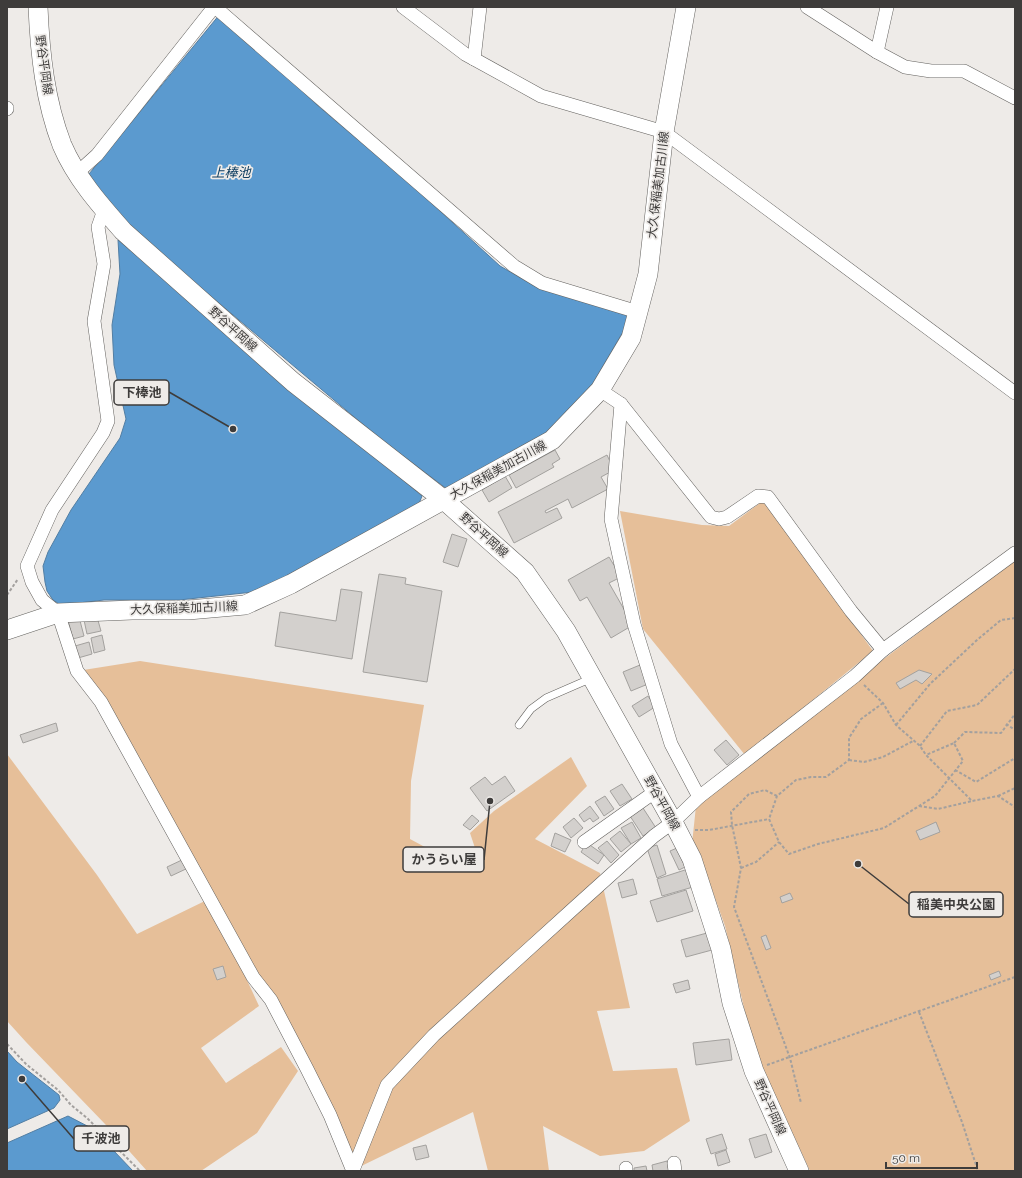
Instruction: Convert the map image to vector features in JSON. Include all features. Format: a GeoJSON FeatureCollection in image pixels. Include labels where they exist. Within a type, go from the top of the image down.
{"type":"FeatureCollection","features":[{"type":"Feature","properties":{"kind":"main road","name":"野谷平岡線"},"geometry":{"type":"LineString","coordinates":[[38,7],[39,34],[45,86],[53,118],[63,146],[77,173],[104,210],[124,231],[293,382],[444,500],[524,572],[566,631],[656,791],[682,826],[722,949],[732,1002],[754,1071],[799,1171]]}},
{"type":"Feature","properties":{"kind":"main road","name":"大久保稲美加古川線"},"geometry":{"type":"LineString","coordinates":[[7,630],[58,613],[132,610],[188,610],[245,605],[291,584],[552,440],[600,390],[631,338],[648,274],[664,132],[686,7]]}},
{"type":"Feature","properties":{"kind":"street"},"geometry":{"type":"LineString","coordinates":[[77,173],[97,155],[214,7],[514,266],[542,283],[638,312]]}},
{"type":"Feature","properties":{"kind":"street"},"geometry":{"type":"LineString","coordinates":[[403,7],[466,54],[541,96],[664,132],[1015,393]]}},
{"type":"Feature","properties":{"kind":"street"},"geometry":{"type":"LineString","coordinates":[[474,59],[480,7]]}},
{"type":"Feature","properties":{"kind":"street"},"geometry":{"type":"LineString","coordinates":[[807,7],[877,52],[905,67],[931,71],[964,70],[1015,98]]}},
{"type":"Feature","properties":{"kind":"street"},"geometry":{"type":"LineString","coordinates":[[877,52],[888,7]]}},
{"type":"Feature","properties":{"kind":"street"},"geometry":{"type":"LineString","coordinates":[[104,210],[98,227],[104,264],[94,321],[108,421],[103,434],[52,510],[27,566],[32,582],[42,600],[58,613],[77,671],[101,702],[253,977],[271,1000],[330,1115],[353,1170]]}},
{"type":"Feature","properties":{"kind":"street"},"geometry":{"type":"LineString","coordinates":[[600,390],[621,404],[711,517],[719,519],[727,517],[758,496],[768,497],[851,611],[883,650]]}},
{"type":"Feature","properties":{"kind":"street"},"geometry":{"type":"LineString","coordinates":[[621,404],[611,519],[634,624],[671,744],[699,797]]}},
{"type":"Feature","properties":{"kind":"street"},"geometry":{"type":"LineString","coordinates":[[353,1170],[387,1085],[434,1035],[654,836],[682,826],[699,797],[854,676],[883,650],[1015,554]]}},
{"type":"Feature","properties":{"kind":"street"},"geometry":{"type":"LineString","coordinates":[[584,842],[656,791]]}},
{"type":"Feature","properties":{"kind":"lane"},"geometry":{"type":"LineString","coordinates":[[519,725],[531,709],[546,698],[592,678]]}},
{"type":"Feature","properties":{"kind":"path"},"geometry":{"type":"LineString","coordinates":[[7,595],[27,566]]}},
{"type":"Feature","properties":{"kind":"path"},"geometry":{"type":"LineString","coordinates":[[896,725],[930,684],[978,640],[1001,620],[1015,618]]}},
{"type":"Feature","properties":{"kind":"path"},"geometry":{"type":"LineString","coordinates":[[920,746],[947,711],[977,705],[1015,669]]}},
{"type":"Feature","properties":{"kind":"path"},"geometry":{"type":"LineString","coordinates":[[854,676],[883,703],[896,725],[920,746],[926,755],[972,801]]}},
{"type":"Feature","properties":{"kind":"path"},"geometry":{"type":"LineString","coordinates":[[848,760],[849,738],[861,719],[883,703]]}},
{"type":"Feature","properties":{"kind":"path"},"geometry":{"type":"LineString","coordinates":[[926,755],[954,743],[965,732],[1001,733],[1006,724],[1015,714]]}},
{"type":"Feature","properties":{"kind":"path"},"geometry":{"type":"LineString","coordinates":[[1006,724],[1015,730]]}},
{"type":"Feature","properties":{"kind":"path"},"geometry":{"type":"LineString","coordinates":[[913,741],[883,757],[864,762],[848,760],[826,777],[796,780],[777,796],[768,819],[779,842],[789,854],[818,844],[884,828],[935,796],[962,760],[954,743]]}},
{"type":"Feature","properties":{"kind":"path"},"geometry":{"type":"LineString","coordinates":[[955,770],[976,782],[1015,758]]}},
{"type":"Feature","properties":{"kind":"path"},"geometry":{"type":"LineString","coordinates":[[919,806],[938,809],[998,796],[1015,788]]}},
{"type":"Feature","properties":{"kind":"path"},"geometry":{"type":"LineString","coordinates":[[777,796],[765,790],[749,794],[731,812],[732,825],[741,868],[734,907],[790,1058],[800,1103]]}},
{"type":"Feature","properties":{"kind":"path"},"geometry":{"type":"LineString","coordinates":[[998,796],[1015,807]]}},
{"type":"Feature","properties":{"kind":"path"},"geometry":{"type":"LineString","coordinates":[[682,826],[709,830],[768,819]]}},
{"type":"Feature","properties":{"kind":"path"},"geometry":{"type":"LineString","coordinates":[[741,868],[756,862],[779,842]]}},
{"type":"Feature","properties":{"kind":"path"},"geometry":{"type":"LineString","coordinates":[[754,1071],[758,1068],[790,1058],[1015,977]]}},
{"type":"Feature","properties":{"kind":"path"},"geometry":{"type":"LineString","coordinates":[[919,1012],[962,1122],[978,1171]]}},
{"type":"Feature","properties":{"kind":"path"},"geometry":{"type":"LineString","coordinates":[[7,1044],[26,1064],[58,1090],[71,1105],[87,1118],[140,1171]]}},
{"type":"Feature","properties":{"kind":"shaded area"},"geometry":{"type":"Polygon","coordinates":[[[764,500],[873,651],[745,755],[643,629],[620,511],[702,525],[729,526],[764,500]]]}},
{"type":"Feature","properties":{"kind":"shaded area"},"geometry":{"type":"Polygon","coordinates":[[[1015,560],[1015,1171],[810,1171],[768,1081],[758,1068],[725,926],[710,884],[692,844],[696,806],[856,680],[1015,560]]]}},
{"type":"Feature","properties":{"kind":"shaded area"},"geometry":{"type":"Polygon","coordinates":[[[140,661],[424,705],[411,781],[410,839],[462,867],[476,851],[470,833],[494,811],[571,757],[587,786],[535,839],[600,873],[630,1008],[597,1011],[613,1071],[677,1068],[690,1121],[644,1151],[600,1156],[543,1126],[549,1171],[488,1171],[473,1112],[353,1170],[297,1049],[77,671],[140,661]]]}},
{"type":"Feature","properties":{"kind":"shaded area"},"geometry":{"type":"Polygon","coordinates":[[[7,754],[97,875],[137,934],[209,899],[259,1006],[201,1048],[226,1083],[281,1047],[298,1071],[257,1133],[201,1171],[147,1171],[105,1124],[7,1021],[7,754]]]}},
{"type":"Feature","properties":{"kind":"water","name":"上棒池"},"geometry":{"type":"Polygon","coordinates":[[[220,14],[317,105],[417,190],[500,266],[538,288],[628,315],[624,330],[583,400],[540,442],[447,489],[378,437],[117,216],[89,174],[220,14]]]}},
{"type":"Feature","properties":{"kind":"water"},"geometry":{"type":"Polygon","coordinates":[[[118,240],[422,496],[418,506],[295,573],[253,592],[179,600],[104,600],[61,605],[53,600],[47,591],[43,566],[48,552],[71,510],[120,438],[126,419],[114,365],[112,325],[120,274],[118,240]]]}},
{"type":"Feature","properties":{"kind":"water"},"geometry":{"type":"Polygon","coordinates":[[[7,1051],[17,1062],[59,1095],[60,1100],[54,1108],[7,1129],[7,1051]]]}},
{"type":"Feature","properties":{"kind":"water"},"geometry":{"type":"Polygon","coordinates":[[[68,1116],[93,1129],[133,1171],[7,1171],[7,1143],[68,1116]]]}},
{"type":"Feature","properties":{"kind":"building"},"geometry":{"type":"Polygon","coordinates":[[[555,450],[560,459],[552,464],[554,467],[516,488],[509,475],[555,450]]]}},
{"type":"Feature","properties":{"kind":"building"},"geometry":{"type":"Polygon","coordinates":[[[607,455],[614,470],[601,477],[608,489],[572,508],[568,499],[545,511],[546,513],[557,508],[562,518],[514,543],[498,512],[607,455]]]}},
{"type":"Feature","properties":{"kind":"building"},"geometry":{"type":"Polygon","coordinates":[[[505,476],[512,488],[489,502],[482,490],[505,476]]]}},
{"type":"Feature","properties":{"kind":"building"},"geometry":{"type":"Polygon","coordinates":[[[452,534],[467,539],[458,567],[443,562],[452,534]]]}},
{"type":"Feature","properties":{"kind":"building"},"geometry":{"type":"Polygon","coordinates":[[[609,557],[621,577],[609,583],[633,625],[611,638],[587,597],[580,601],[568,580],[609,557]]]}},
{"type":"Feature","properties":{"kind":"building"},"geometry":{"type":"Polygon","coordinates":[[[379,574],[406,578],[405,584],[442,591],[427,682],[363,672],[379,574]]]}},
{"type":"Feature","properties":{"kind":"building"},"geometry":{"type":"Polygon","coordinates":[[[341,589],[362,592],[352,659],[275,646],[280,612],[336,621],[341,589]]]}},
{"type":"Feature","properties":{"kind":"building"},"geometry":{"type":"Polygon","coordinates":[[[79,617],[84,636],[73,639],[68,620],[79,617]]]}},
{"type":"Feature","properties":{"kind":"building"},"geometry":{"type":"Polygon","coordinates":[[[97,617],[101,631],[87,634],[84,620],[97,617]]]}},
{"type":"Feature","properties":{"kind":"building"},"geometry":{"type":"Polygon","coordinates":[[[102,635],[105,650],[94,653],[91,638],[102,635]]]}},
{"type":"Feature","properties":{"kind":"building"},"geometry":{"type":"Polygon","coordinates":[[[89,642],[92,654],[78,658],[75,646],[89,642]]]}},
{"type":"Feature","properties":{"kind":"building"},"geometry":{"type":"Polygon","coordinates":[[[640,665],[648,684],[631,691],[623,672],[640,665]]]}},
{"type":"Feature","properties":{"kind":"building"},"geometry":{"type":"Polygon","coordinates":[[[919,670],[932,674],[922,684],[916,680],[900,689],[896,683],[919,670]]]}},
{"type":"Feature","properties":{"kind":"building"},"geometry":{"type":"Polygon","coordinates":[[[648,696],[655,707],[639,717],[632,706],[648,696]]]}},
{"type":"Feature","properties":{"kind":"building"},"geometry":{"type":"Polygon","coordinates":[[[56,723],[58,731],[23,743],[20,735],[56,723]]]}},
{"type":"Feature","properties":{"kind":"building"},"geometry":{"type":"Polygon","coordinates":[[[726,740],[739,755],[727,765],[714,750],[726,740]]]}},
{"type":"Feature","properties":{"kind":"building"},"geometry":{"type":"Polygon","coordinates":[[[505,776],[515,791],[487,811],[470,788],[485,777],[492,785],[505,776]]]}},
{"type":"Feature","properties":{"kind":"building"},"geometry":{"type":"Polygon","coordinates":[[[622,784],[632,799],[620,806],[610,791],[622,784]]]}},
{"type":"Feature","properties":{"kind":"building"},"geometry":{"type":"Polygon","coordinates":[[[605,796],[614,809],[604,816],[595,802],[605,796]]]}},
{"type":"Feature","properties":{"kind":"building"},"geometry":{"type":"Polygon","coordinates":[[[590,806],[599,818],[593,822],[590,818],[584,822],[579,815],[590,806]]]}},
{"type":"Feature","properties":{"kind":"building"},"geometry":{"type":"Polygon","coordinates":[[[643,808],[656,828],[643,836],[630,816],[643,808]]]}},
{"type":"Feature","properties":{"kind":"building"},"geometry":{"type":"Polygon","coordinates":[[[472,815],[479,821],[470,830],[463,825],[472,815]]]}},
{"type":"Feature","properties":{"kind":"building"},"geometry":{"type":"Polygon","coordinates":[[[574,818],[583,828],[571,838],[563,827],[574,818]]]}},
{"type":"Feature","properties":{"kind":"building"},"geometry":{"type":"Polygon","coordinates":[[[632,822],[641,838],[631,844],[621,828],[632,822]]]}},
{"type":"Feature","properties":{"kind":"building"},"geometry":{"type":"Polygon","coordinates":[[[936,822],[940,832],[920,840],[916,831],[936,822]]]}},
{"type":"Feature","properties":{"kind":"building"},"geometry":{"type":"Polygon","coordinates":[[[620,831],[631,844],[621,852],[610,839],[620,831]]]}},
{"type":"Feature","properties":{"kind":"building"},"geometry":{"type":"Polygon","coordinates":[[[555,833],[571,840],[565,852],[551,846],[555,833]]]}},
{"type":"Feature","properties":{"kind":"building"},"geometry":{"type":"Polygon","coordinates":[[[607,841],[619,855],[611,863],[598,848],[607,841]]]}},
{"type":"Feature","properties":{"kind":"building"},"geometry":{"type":"Polygon","coordinates":[[[587,843],[604,855],[598,864],[581,852],[587,843]]]}},
{"type":"Feature","properties":{"kind":"building"},"geometry":{"type":"Polygon","coordinates":[[[657,845],[666,874],[657,878],[647,848],[657,845]]]}},
{"type":"Feature","properties":{"kind":"building"},"geometry":{"type":"Polygon","coordinates":[[[677,848],[685,867],[679,870],[670,851],[677,848]]]}},
{"type":"Feature","properties":{"kind":"building"},"geometry":{"type":"Polygon","coordinates":[[[184,859],[188,868],[171,876],[167,867],[184,859]]]}},
{"type":"Feature","properties":{"kind":"building"},"geometry":{"type":"Polygon","coordinates":[[[688,869],[693,887],[662,896],[657,879],[688,869]]]}},
{"type":"Feature","properties":{"kind":"building"},"geometry":{"type":"Polygon","coordinates":[[[633,879],[637,894],[622,898],[618,883],[633,879]]]}},
{"type":"Feature","properties":{"kind":"building"},"geometry":{"type":"Polygon","coordinates":[[[686,890],[693,911],[657,922],[650,901],[686,890]]]}},
{"type":"Feature","properties":{"kind":"building"},"geometry":{"type":"Polygon","coordinates":[[[790,893],[793,899],[782,903],[780,897],[790,893]]]}},
{"type":"Feature","properties":{"kind":"building"},"geometry":{"type":"Polygon","coordinates":[[[707,933],[712,950],[686,957],[681,940],[707,933]]]}},
{"type":"Feature","properties":{"kind":"building"},"geometry":{"type":"Polygon","coordinates":[[[766,935],[771,948],[766,950],[761,937],[766,935]]]}},
{"type":"Feature","properties":{"kind":"building"},"geometry":{"type":"Polygon","coordinates":[[[223,966],[226,977],[217,980],[213,969],[223,966]]]}},
{"type":"Feature","properties":{"kind":"building"},"geometry":{"type":"Polygon","coordinates":[[[999,971],[1001,976],[991,980],[989,975],[999,971]]]}},
{"type":"Feature","properties":{"kind":"building"},"geometry":{"type":"Polygon","coordinates":[[[688,980],[690,989],[676,993],[673,984],[688,980]]]}},
{"type":"Feature","properties":{"kind":"building"},"geometry":{"type":"Polygon","coordinates":[[[729,1039],[732,1060],[696,1065],[693,1043],[729,1039]]]}},
{"type":"Feature","properties":{"kind":"building"},"geometry":{"type":"Polygon","coordinates":[[[722,1134],[727,1149],[711,1154],[706,1139],[722,1134]]]}},
{"type":"Feature","properties":{"kind":"building"},"geometry":{"type":"Polygon","coordinates":[[[766,1134],[772,1152],[755,1158],[749,1139],[766,1134]]]}},
{"type":"Feature","properties":{"kind":"building"},"geometry":{"type":"Polygon","coordinates":[[[426,1145],[429,1157],[416,1160],[413,1148],[426,1145]]]}},
{"type":"Feature","properties":{"kind":"building"},"geometry":{"type":"Polygon","coordinates":[[[726,1150],[730,1162],[718,1166],[715,1154],[726,1150]]]}},
{"type":"Feature","properties":{"kind":"building"},"geometry":{"type":"Polygon","coordinates":[[[667,1161],[669,1171],[653,1171],[652,1165],[667,1161]]]}},
{"type":"Feature","properties":{"kind":"building"},"geometry":{"type":"Polygon","coordinates":[[[646,1166],[647,1171],[634,1171],[634,1168],[646,1166]]]}},
{"type":"Feature","properties":{"kind":"place","name":"下棒池"},"geometry":{"type":"Point","coordinates":[233,429]}},
{"type":"Feature","properties":{"kind":"place","name":"かうらい屋"},"geometry":{"type":"Point","coordinates":[490,801]}},
{"type":"Feature","properties":{"kind":"place","name":"稲美中央公園"},"geometry":{"type":"Point","coordinates":[858,864]}},
{"type":"Feature","properties":{"kind":"place","name":"千波池"},"geometry":{"type":"Point","coordinates":[22,1079]}}]}
